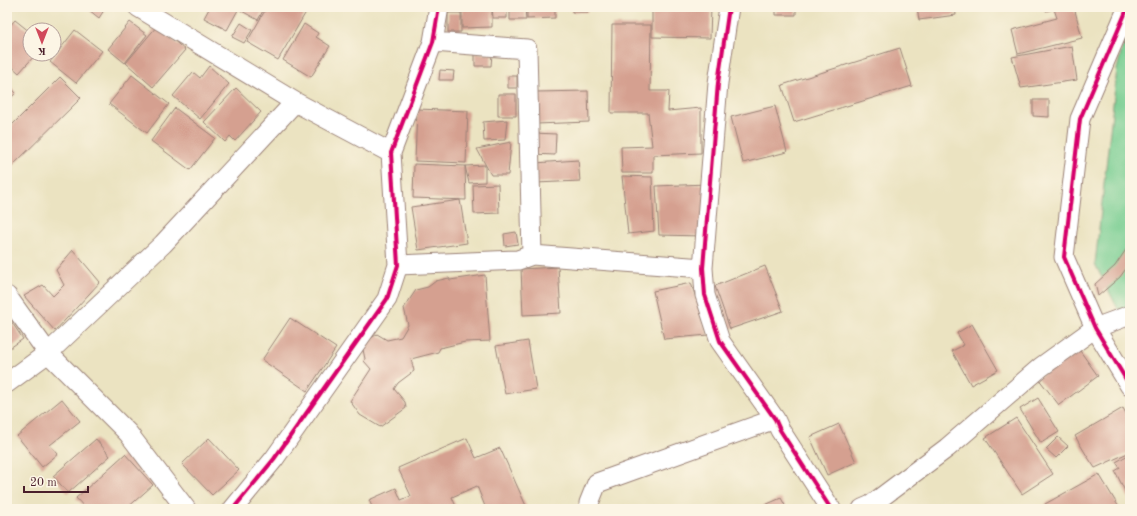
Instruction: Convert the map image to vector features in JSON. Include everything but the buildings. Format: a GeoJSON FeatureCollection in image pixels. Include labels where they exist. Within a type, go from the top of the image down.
{"type":"FeatureCollection","features":[{"type":"Feature","properties":{"kind":"street"},"geometry":{"type":"LineString","coordinates":[[138,7],[296,102],[391,153]]}},
{"type":"Feature","properties":{"kind":"street"},"geometry":{"type":"LineString","coordinates":[[232,509],[274,459],[387,298],[398,264],[391,153],[433,42],[439,7]]}},
{"type":"Feature","properties":{"kind":"street"},"geometry":{"type":"LineString","coordinates":[[729,7],[718,84],[704,268],[705,295],[720,341],[774,419],[832,509]]}},
{"type":"Feature","properties":{"kind":"street"},"geometry":{"type":"LineString","coordinates":[[1128,7],[1080,119],[1064,257],[1095,328],[1130,386]]}},
{"type":"Feature","properties":{"kind":"street"},"geometry":{"type":"LineString","coordinates":[[433,42],[527,49],[532,255]]}},
{"type":"Feature","properties":{"kind":"street"},"geometry":{"type":"LineString","coordinates":[[7,383],[48,353],[164,244],[296,102]]}},
{"type":"Feature","properties":{"kind":"street"},"geometry":{"type":"LineString","coordinates":[[398,264],[518,260],[532,255],[704,268]]}},
{"type":"Feature","properties":{"kind":"street"},"geometry":{"type":"LineString","coordinates":[[7,296],[48,353],[128,434],[186,509]]}},
{"type":"Feature","properties":{"kind":"street"},"geometry":{"type":"LineString","coordinates":[[869,508],[947,448],[1040,367],[1095,328],[1130,315]]}},
{"type":"Feature","properties":{"kind":"street"},"geometry":{"type":"LineString","coordinates":[[585,507],[596,483],[774,419]]}},
{"type":"Feature","properties":{"kind":"green space"},"geometry":{"type":"Polygon","coordinates":[[[1130,14],[1130,306],[1120,313],[1095,264],[1117,69],[1130,14]]]}},
{"type":"Feature","properties":{"kind":"cycle path"},"geometry":{"type":"LineString","coordinates":[[233,509],[274,459],[387,299],[398,265],[391,153],[433,42],[439,7]]}},
{"type":"Feature","properties":{"kind":"cycle path"},"geometry":{"type":"LineString","coordinates":[[729,7],[718,83],[703,268],[705,295],[720,341],[775,419],[780,430],[831,509]]}},
{"type":"Feature","properties":{"kind":"cycle path"},"geometry":{"type":"LineString","coordinates":[[1128,7],[1080,119],[1064,257],[1095,328],[1130,386]]}}]}
